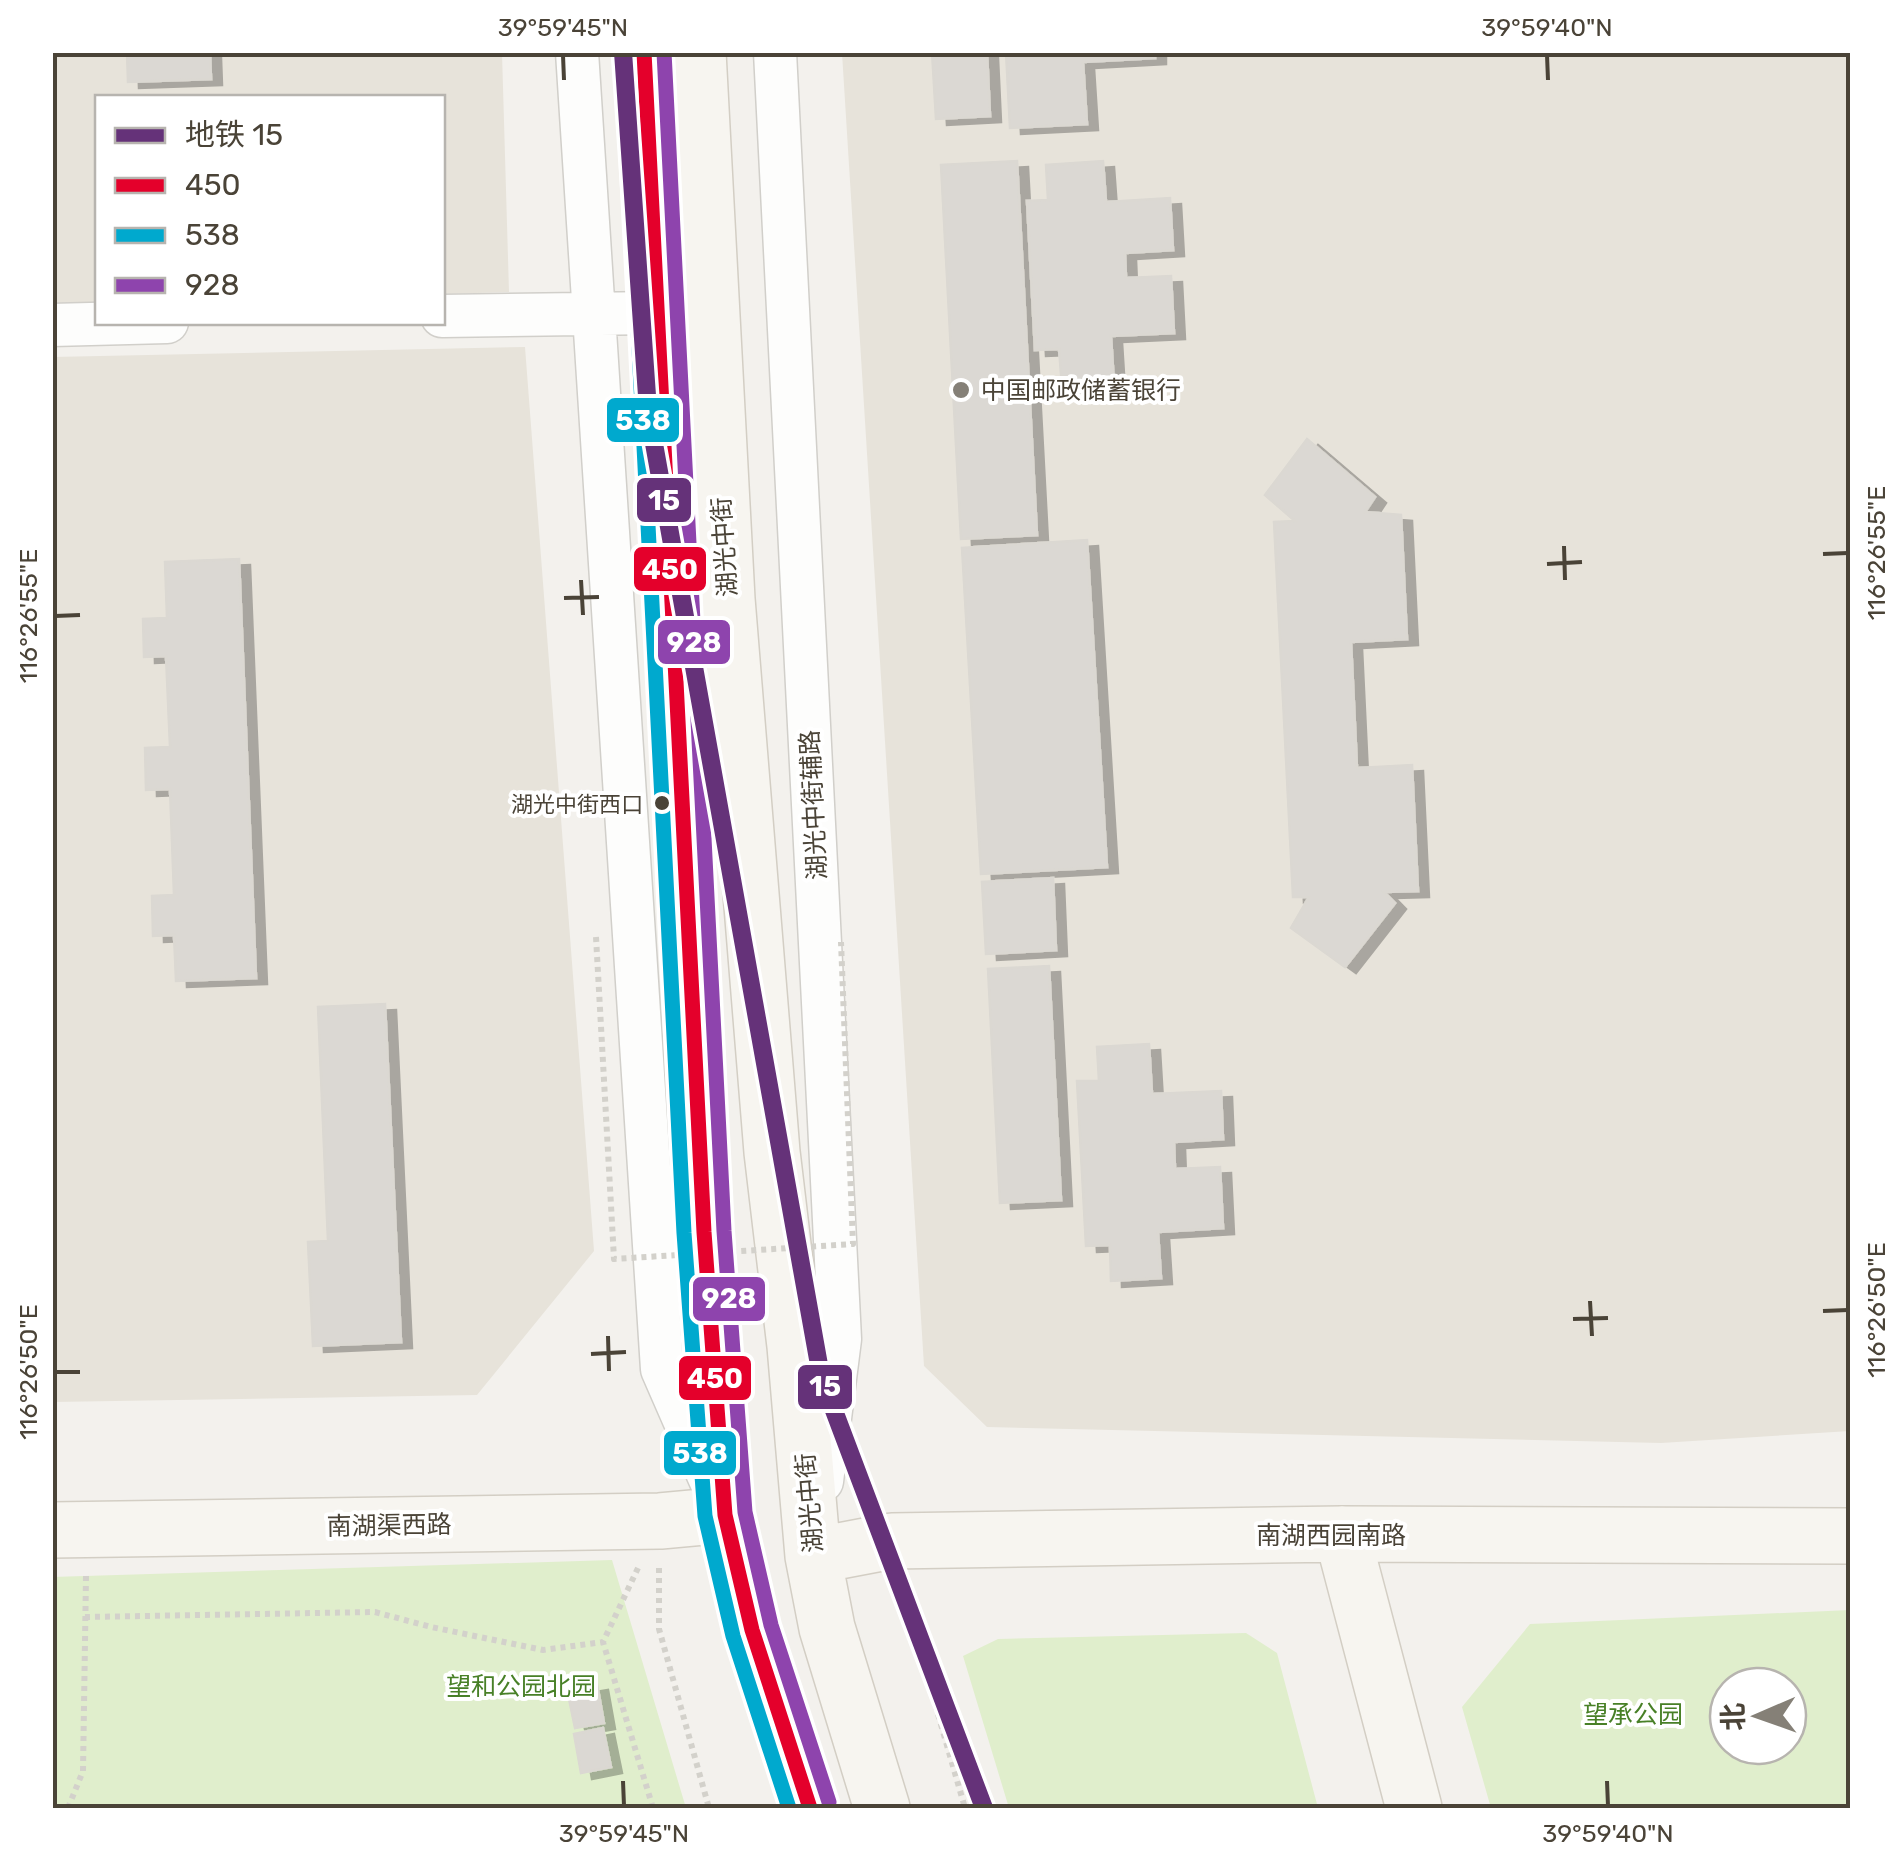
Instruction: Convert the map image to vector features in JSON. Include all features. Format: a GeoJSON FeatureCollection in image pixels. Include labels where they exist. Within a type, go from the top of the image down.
{"type":"FeatureCollection","features":[{"type":"Feature","properties":{"kind":"main road"},"geometry":{"type":"LineString","coordinates":[[644,52],[704,1232],[726,1515],[752,1630],[810,1808]]}},
{"type":"Feature","properties":{"kind":"main road","name":"湖光中街"},"geometry":{"type":"LineString","coordinates":[[698,52],[728,599],[772,1152],[795,1346],[812,1556],[827,1628],[882,1808]]}},
{"type":"Feature","properties":{"kind":"main road","name":"南湖渠西路"},"geometry":{"type":"LineString","coordinates":[[70,1530],[660,1522],[726,1515]]}},
{"type":"Feature","properties":{"kind":"main road"},"geometry":{"type":"LineString","coordinates":[[1342,1534],[1414,1808]]}},
{"type":"Feature","properties":{"kind":"main road","name":"南湖西园南路"},"geometry":{"type":"LineString","coordinates":[[812,1556],[892,1540],[1342,1534],[1850,1536]]}},
{"type":"Feature","properties":{"kind":"street"},"geometry":{"type":"LineString","coordinates":[[577,52],[662,1369],[726,1515]]}},
{"type":"Feature","properties":{"kind":"street","name":"湖光中街辅路"},"geometry":{"type":"LineString","coordinates":[[775,52],[840,1339],[812,1556]]}},
{"type":"Feature","properties":{"kind":"street"},"geometry":{"type":"LineString","coordinates":[[445,316],[655,313]]}},
{"type":"Feature","properties":{"kind":"street"},"geometry":{"type":"LineString","coordinates":[[52,325],[95,324]]}},
{"type":"Feature","properties":{"kind":"path"},"geometry":{"type":"LineString","coordinates":[[596,938],[614,1259],[854,1244],[842,942]]}},
{"type":"Feature","properties":{"kind":"path"},"geometry":{"type":"LineString","coordinates":[[653,1808],[603,1642],[660,1522]]}},
{"type":"Feature","properties":{"kind":"path"},"geometry":{"type":"LineString","coordinates":[[660,1522],[658,1629],[709,1808]]}},
{"type":"Feature","properties":{"kind":"path"},"geometry":{"type":"LineString","coordinates":[[68,1808],[84,1772],[85,1617],[70,1530]]}},
{"type":"Feature","properties":{"kind":"path"},"geometry":{"type":"LineString","coordinates":[[892,1540],[910,1624],[965,1808]]}},
{"type":"Feature","properties":{"kind":"path"},"geometry":{"type":"LineString","coordinates":[[85,1617],[375,1612],[431,1628],[543,1650],[603,1642]]}},
{"type":"Feature","properties":{"kind":"shaded area"},"geometry":{"type":"Polygon","coordinates":[[[52,53],[502,53],[509,292],[445,294],[445,95],[95,95],[95,305],[53,306],[52,53]]]}},
{"type":"Feature","properties":{"kind":"shaded area"},"geometry":{"type":"Polygon","coordinates":[[[842,53],[1850,53],[1850,1431],[1661,1443],[987,1427],[924,1366],[842,53]]]}},
{"type":"Feature","properties":{"kind":"shaded area"},"geometry":{"type":"Polygon","coordinates":[[[525,347],[594,1251],[477,1395],[53,1402],[52,357],[525,347]]]}},
{"type":"Feature","properties":{"kind":"green space","name":"望和公园北园"},"geometry":{"type":"Polygon","coordinates":[[[612,1560],[686,1808],[53,1808],[52,1577],[612,1560]]]}},
{"type":"Feature","properties":{"kind":"green space","name":"望承公园"},"geometry":{"type":"Polygon","coordinates":[[[1850,1610],[1850,1808],[1491,1808],[1462,1707],[1530,1624],[1850,1610]]]}},
{"type":"Feature","properties":{"kind":"green space"},"geometry":{"type":"Polygon","coordinates":[[[1246,1633],[1277,1653],[1318,1808],[1009,1808],[963,1656],[998,1639],[1246,1633]]]}},
{"type":"Feature","properties":{"kind":"building"},"geometry":{"type":"Polygon","coordinates":[[[127,52],[210,52],[211,79],[128,82],[127,52]]]}},
{"type":"Feature","properties":{"kind":"building"},"geometry":{"type":"Polygon","coordinates":[[[932,52],[987,52],[990,116],[936,119],[932,52]]]}},
{"type":"Feature","properties":{"kind":"building"},"geometry":{"type":"Polygon","coordinates":[[[1006,52],[1155,52],[1155,58],[1083,62],[1087,124],[1010,128],[1006,52]]]}},
{"type":"Feature","properties":{"kind":"building"},"geometry":{"type":"Polygon","coordinates":[[[1017,161],[1037,535],[961,539],[941,165],[1017,161]]]}},
{"type":"Feature","properties":{"kind":"building"},"geometry":{"type":"Polygon","coordinates":[[[1103,161],[1106,202],[1170,198],[1173,250],[1125,253],[1126,278],[1171,276],[1174,333],[1111,336],[1114,384],[1062,387],[1059,349],[1035,350],[1027,201],[1048,200],[1046,165],[1103,161]]]}},
{"type":"Feature","properties":{"kind":"building"},"geometry":{"type":"Polygon","coordinates":[[[1307,439],[1375,497],[1365,512],[1401,515],[1407,639],[1351,642],[1357,768],[1412,765],[1418,891],[1384,892],[1395,903],[1345,967],[1291,928],[1309,897],[1293,897],[1274,522],[1295,521],[1265,495],[1307,439]]]}},
{"type":"Feature","properties":{"kind":"building"},"geometry":{"type":"Polygon","coordinates":[[[1087,540],[1107,867],[981,874],[962,548],[1087,540]]]}},
{"type":"Feature","properties":{"kind":"building"},"geometry":{"type":"Polygon","coordinates":[[[239,559],[256,978],[176,981],[174,935],[153,936],[152,896],[174,895],[170,789],[146,790],[145,748],[170,747],[166,656],[144,657],[143,619],[167,618],[165,562],[239,559]]]}},
{"type":"Feature","properties":{"kind":"building"},"geometry":{"type":"Polygon","coordinates":[[[1053,878],[1056,950],[986,954],[982,882],[1053,878]]]}},
{"type":"Feature","properties":{"kind":"building"},"geometry":{"type":"Polygon","coordinates":[[[1049,966],[1061,1200],[1000,1203],[988,969],[1049,966]]]}},
{"type":"Feature","properties":{"kind":"building"},"geometry":{"type":"Polygon","coordinates":[[[385,1004],[401,1342],[313,1346],[308,1242],[328,1241],[318,1007],[385,1004]]]}},
{"type":"Feature","properties":{"kind":"building"},"geometry":{"type":"Polygon","coordinates":[[[1149,1044],[1152,1094],[1221,1091],[1223,1139],[1174,1142],[1175,1169],[1220,1167],[1223,1228],[1158,1232],[1161,1278],[1111,1281],[1110,1245],[1086,1246],[1077,1081],[1099,1081],[1097,1047],[1149,1044]]]}},
{"type":"Feature","properties":{"kind":"building"},"geometry":{"type":"Polygon","coordinates":[[[597,1684],[604,1723],[575,1728],[567,1689],[597,1684]]]}},
{"type":"Feature","properties":{"kind":"building"},"geometry":{"type":"Polygon","coordinates":[[[603,1728],[611,1767],[581,1773],[574,1734],[603,1728]]]}},
{"type":"Feature","properties":{"kind":"metro line","name":"15"},"geometry":{"type":"LineString","coordinates":[[623,52],[648,410],[821,1376],[984,1808]]}},
{"type":"Feature","properties":{"kind":"transit line","name":"450"},"geometry":{"type":"LineString","coordinates":[[644,52],[704,1232],[725,1515],[752,1630],[810,1808]]}},
{"type":"Feature","properties":{"kind":"transit line","name":"928"},"geometry":{"type":"LineString","coordinates":[[664,52],[724,1231],[745,1512],[771,1625],[829,1802]]}},
{"type":"Feature","properties":{"kind":"transit line","name":"538"},"geometry":{"type":"LineString","coordinates":[[624,53],[684,1233],[705,1516],[733,1636],[789,1808]]}},
{"type":"Feature","properties":{"kind":"place","name":"中国邮政储蓄银行"},"geometry":{"type":"Point","coordinates":[961,390]}},
{"type":"Feature","properties":{"kind":"place","name":"湖光中街西口"},"geometry":{"type":"Point","coordinates":[662,803]}}]}
